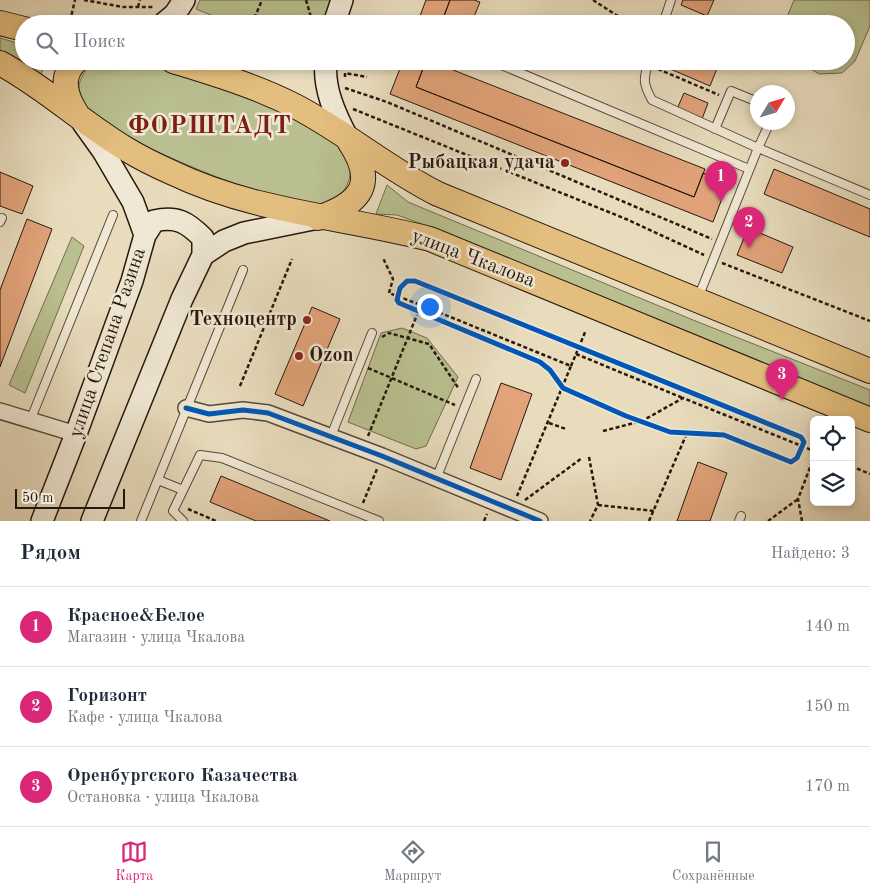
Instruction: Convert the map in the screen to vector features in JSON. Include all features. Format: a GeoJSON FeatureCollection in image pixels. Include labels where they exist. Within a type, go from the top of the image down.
{"type":"FeatureCollection","features":[{"type":"Feature","properties":{"kind":"main road"},"geometry":{"type":"LineString","coordinates":[[337,15],[342,0]]}},
{"type":"Feature","properties":{"kind":"main road"},"geometry":{"type":"LineString","coordinates":[[0,23],[15,27]]}},
{"type":"Feature","properties":{"kind":"main road","name":"улица Чкалова"},"geometry":{"type":"LineString","coordinates":[[0,63],[39,85],[79,117],[126,149],[175,174],[232,195],[318,218],[401,231],[430,239],[870,420]]}},
{"type":"Feature","properties":{"kind":"main road"},"geometry":{"type":"LineString","coordinates":[[70,70],[67,75],[65,87],[67,100],[79,117]]}},
{"type":"Feature","properties":{"kind":"main road"},"geometry":{"type":"LineString","coordinates":[[202,70],[259,88],[296,107],[347,137],[389,166],[438,194],[870,371]]}},
{"type":"Feature","properties":{"kind":"main road"},"geometry":{"type":"LineString","coordinates":[[203,254],[224,241],[244,233],[318,218],[341,210],[352,202],[362,186],[364,170],[359,155],[334,113],[325,70]]}},
{"type":"Feature","properties":{"kind":"main road","name":"улица Степана Разина"},"geometry":{"type":"LineString","coordinates":[[42,521],[132,281],[145,235],[133,202],[121,180],[79,117]]}},
{"type":"Feature","properties":{"kind":"main road"},"geometry":{"type":"LineString","coordinates":[[92,521],[182,299],[203,254],[203,238],[189,224],[167,218],[154,221],[145,235]]}},
{"type":"Feature","properties":{"kind":"street"},"geometry":{"type":"LineString","coordinates":[[186,408],[209,414],[243,410],[268,413],[363,448],[540,521]]}},
{"type":"Feature","properties":{"kind":"street"},"geometry":{"type":"LineString","coordinates":[[0,411],[76,434]]}},
{"type":"Feature","properties":{"kind":"lane"},"geometry":{"type":"LineString","coordinates":[[666,15],[672,0]]}},
{"type":"Feature","properties":{"kind":"lane"},"geometry":{"type":"LineString","coordinates":[[513,70],[749,169]]}},
{"type":"Feature","properties":{"kind":"lane"},"geometry":{"type":"LineString","coordinates":[[646,70],[644,77],[646,89],[652,100],[758,148],[870,195]]}},
{"type":"Feature","properties":{"kind":"lane"},"geometry":{"type":"LineString","coordinates":[[715,129],[731,91],[750,99]]}},
{"type":"Feature","properties":{"kind":"lane"},"geometry":{"type":"LineString","coordinates":[[697,300],[766,130]]}},
{"type":"Feature","properties":{"kind":"lane"},"geometry":{"type":"LineString","coordinates":[[30,421],[113,215]]}},
{"type":"Feature","properties":{"kind":"lane"},"geometry":{"type":"LineString","coordinates":[[141,521],[243,270]]}},
{"type":"Feature","properties":{"kind":"lane"},"geometry":{"type":"LineString","coordinates":[[331,436],[372,333]]}},
{"type":"Feature","properties":{"kind":"lane"},"geometry":{"type":"LineString","coordinates":[[436,478],[476,379]]}},
{"type":"Feature","properties":{"kind":"lane"},"geometry":{"type":"LineString","coordinates":[[184,521],[173,511],[200,455],[214,457],[379,521]]}},
{"type":"Feature","properties":{"kind":"lane"},"geometry":{"type":"LineString","coordinates":[[158,480],[183,490]]}},
{"type":"Feature","properties":{"kind":"path"},"geometry":{"type":"LineString","coordinates":[[72,15],[76,0]]}},
{"type":"Feature","properties":{"kind":"path"},"geometry":{"type":"LineString","coordinates":[[84,0],[123,7],[157,7],[174,13]]}},
{"type":"Feature","properties":{"kind":"path"},"geometry":{"type":"LineString","coordinates":[[138,7],[140,0]]}},
{"type":"Feature","properties":{"kind":"path"},"geometry":{"type":"LineString","coordinates":[[256,15],[262,0]]}},
{"type":"Feature","properties":{"kind":"path"},"geometry":{"type":"LineString","coordinates":[[306,0],[310,15]]}},
{"type":"Feature","properties":{"kind":"path"},"geometry":{"type":"LineString","coordinates":[[593,0],[616,15]]}},
{"type":"Feature","properties":{"kind":"path"},"geometry":{"type":"LineString","coordinates":[[327,70],[345,88],[423,117],[702,234],[719,244]]}},
{"type":"Feature","properties":{"kind":"path"},"geometry":{"type":"LineString","coordinates":[[665,70],[728,98]]}},
{"type":"Feature","properties":{"kind":"path"},"geometry":{"type":"LineString","coordinates":[[347,95],[345,72],[367,78]]}},
{"type":"Feature","properties":{"kind":"path"},"geometry":{"type":"LineString","coordinates":[[349,102],[351,108],[626,219],[713,259],[870,322]]}},
{"type":"Feature","properties":{"kind":"path"},"geometry":{"type":"LineString","coordinates":[[383,258],[393,279],[389,292],[571,366]]}},
{"type":"Feature","properties":{"kind":"path"},"geometry":{"type":"LineString","coordinates":[[240,386],[292,259]]}},
{"type":"Feature","properties":{"kind":"path"},"geometry":{"type":"LineString","coordinates":[[400,288],[397,296],[398,303],[427,315]]}},
{"type":"Feature","properties":{"kind":"path"},"geometry":{"type":"LineString","coordinates":[[363,448],[420,305]]}},
{"type":"Feature","properties":{"kind":"path"},"geometry":{"type":"LineString","coordinates":[[512,509],[586,330]]}},
{"type":"Feature","properties":{"kind":"path"},"geometry":{"type":"LineString","coordinates":[[367,347],[389,333],[429,344],[466,405]]}},
{"type":"Feature","properties":{"kind":"path"},"geometry":{"type":"LineString","coordinates":[[570,343],[586,349]]}},
{"type":"Feature","properties":{"kind":"path"},"geometry":{"type":"LineString","coordinates":[[576,354],[802,449],[810,450]]}},
{"type":"Feature","properties":{"kind":"path"},"geometry":{"type":"LineString","coordinates":[[360,365],[466,405]]}},
{"type":"Feature","properties":{"kind":"path"},"geometry":{"type":"LineString","coordinates":[[559,382],[563,388],[570,391]]}},
{"type":"Feature","properties":{"kind":"path"},"geometry":{"type":"LineString","coordinates":[[603,431],[642,422],[683,398]]}},
{"type":"Feature","properties":{"kind":"path"},"geometry":{"type":"LineString","coordinates":[[626,416],[649,424]]}},
{"type":"Feature","properties":{"kind":"path"},"geometry":{"type":"LineString","coordinates":[[548,422],[566,429]]}},
{"type":"Feature","properties":{"kind":"path"},"geometry":{"type":"LineString","coordinates":[[679,433],[696,434]]}},
{"type":"Feature","properties":{"kind":"path"},"geometry":{"type":"LineString","coordinates":[[649,521],[688,433]]}},
{"type":"Feature","properties":{"kind":"path"},"geometry":{"type":"LineString","coordinates":[[801,437],[804,442],[802,449]]}},
{"type":"Feature","properties":{"kind":"path"},"geometry":{"type":"LineString","coordinates":[[359,513],[382,456]]}},
{"type":"Feature","properties":{"kind":"path"},"geometry":{"type":"LineString","coordinates":[[589,457],[598,505],[590,521]]}},
{"type":"Feature","properties":{"kind":"path"},"geometry":{"type":"LineString","coordinates":[[512,509],[582,458]]}},
{"type":"Feature","properties":{"kind":"path"},"geometry":{"type":"LineString","coordinates":[[802,521],[798,500],[813,461]]}},
{"type":"Feature","properties":{"kind":"path"},"geometry":{"type":"LineString","coordinates":[[855,468],[870,474]]}},
{"type":"Feature","properties":{"kind":"path"},"geometry":{"type":"LineString","coordinates":[[768,521],[798,500]]}},
{"type":"Feature","properties":{"kind":"path"},"geometry":{"type":"LineString","coordinates":[[177,504],[216,521]]}},
{"type":"Feature","properties":{"kind":"path"},"geometry":{"type":"LineString","coordinates":[[598,505],[654,511]]}},
{"type":"Feature","properties":{"kind":"green space"},"geometry":{"type":"Polygon","coordinates":[[[200,0],[333,0],[327,15],[211,15],[196,9],[200,0]]]}},
{"type":"Feature","properties":{"kind":"green space"},"geometry":{"type":"Polygon","coordinates":[[[794,0],[870,0],[870,26],[855,61],[855,15],[788,15],[794,0]]]}},
{"type":"Feature","properties":{"kind":"green space"},"geometry":{"type":"Polygon","coordinates":[[[0,38],[15,42],[15,62],[0,53],[0,38]]]}},
{"type":"Feature","properties":{"kind":"green space"},"geometry":{"type":"Polygon","coordinates":[[[30,70],[43,70],[40,76],[30,70]]]}},
{"type":"Feature","properties":{"kind":"green space"},"geometry":{"type":"Polygon","coordinates":[[[86,70],[172,70],[277,108],[323,132],[339,146],[349,162],[349,180],[347,185],[334,200],[324,204],[310,205],[249,189],[184,164],[130,138],[107,125],[90,112],[79,93],[83,74],[86,70]]]}},
{"type":"Feature","properties":{"kind":"green space"},"geometry":{"type":"Polygon","coordinates":[[[813,70],[845,70],[842,73],[819,74],[813,70]]]}},
{"type":"Feature","properties":{"kind":"green space"},"geometry":{"type":"Polygon","coordinates":[[[387,185],[408,202],[693,320],[870,390],[870,406],[439,230],[397,215],[376,214],[387,185]]]}},
{"type":"Feature","properties":{"kind":"green space"},"geometry":{"type":"Polygon","coordinates":[[[72,237],[84,246],[25,393],[9,385],[72,237]]]}},
{"type":"Feature","properties":{"kind":"green space"},"geometry":{"type":"Polygon","coordinates":[[[402,328],[427,338],[458,377],[426,446],[416,449],[348,422],[381,333],[402,328]]]}},
{"type":"Feature","properties":{"kind":"building"},"geometry":{"type":"Polygon","coordinates":[[[426,0],[450,0],[444,15],[420,15],[426,0]]]}},
{"type":"Feature","properties":{"kind":"building"},"geometry":{"type":"Polygon","coordinates":[[[450,0],[474,0],[480,2],[475,15],[444,15],[450,0]]]}},
{"type":"Feature","properties":{"kind":"building"},"geometry":{"type":"Polygon","coordinates":[[[683,0],[714,0],[707,15],[681,5],[683,0]]]}},
{"type":"Feature","properties":{"kind":"building"},"geometry":{"type":"Polygon","coordinates":[[[399,70],[423,70],[416,87],[694,197],[703,173],[728,183],[713,222],[390,94],[399,70]]]}},
{"type":"Feature","properties":{"kind":"building"},"geometry":{"type":"Polygon","coordinates":[[[423,70],[453,70],[705,169],[694,197],[416,87],[423,70]]]}},
{"type":"Feature","properties":{"kind":"building"},"geometry":{"type":"Polygon","coordinates":[[[673,70],[716,70],[710,86],[673,70]]]}},
{"type":"Feature","properties":{"kind":"building"},"geometry":{"type":"Polygon","coordinates":[[[684,93],[708,103],[702,119],[677,109],[684,93]]]}},
{"type":"Feature","properties":{"kind":"building"},"geometry":{"type":"Polygon","coordinates":[[[774,169],[870,209],[870,237],[764,194],[774,169]]]}},
{"type":"Feature","properties":{"kind":"building"},"geometry":{"type":"Polygon","coordinates":[[[0,172],[33,186],[22,214],[0,206],[0,172]]]}},
{"type":"Feature","properties":{"kind":"building"},"geometry":{"type":"Polygon","coordinates":[[[27,219],[52,229],[0,367],[0,290],[27,219]]]}},
{"type":"Feature","properties":{"kind":"building"},"geometry":{"type":"Polygon","coordinates":[[[748,228],[793,247],[782,273],[737,255],[748,228]]]}},
{"type":"Feature","properties":{"kind":"building"},"geometry":{"type":"Polygon","coordinates":[[[312,307],[340,319],[303,406],[275,394],[312,307]]]}},
{"type":"Feature","properties":{"kind":"building"},"geometry":{"type":"Polygon","coordinates":[[[501,383],[532,394],[501,480],[470,468],[501,383]]]}},
{"type":"Feature","properties":{"kind":"building"},"geometry":{"type":"Polygon","coordinates":[[[698,462],[727,473],[710,521],[677,521],[698,462]]]}},
{"type":"Feature","properties":{"kind":"building"},"geometry":{"type":"Polygon","coordinates":[[[221,476],[330,521],[256,521],[210,502],[221,476]]]}},
{"type":"Feature","properties":{"kind":"cycle path"},"geometry":{"type":"LineString","coordinates":[[407,281],[415,281],[801,437],[804,442],[797,458],[791,462],[724,435],[670,432],[626,416],[563,388],[550,370],[540,362],[399,303],[397,300],[400,288],[407,281]]}},
{"type":"Feature","properties":{"kind":"cycle path"},"geometry":{"type":"LineString","coordinates":[[186,408],[209,414],[243,410],[268,413],[382,456],[540,521]]}},
{"type":"Feature","properties":{"kind":"place","name":"Рыбацкая удача"},"geometry":{"type":"Point","coordinates":[565,163]}},
{"type":"Feature","properties":{"kind":"place","name":"Красное&Белое"},"geometry":{"type":"Point","coordinates":[721,202]}},
{"type":"Feature","properties":{"kind":"place","name":"Горизонт"},"geometry":{"type":"Point","coordinates":[749,248]}},
{"type":"Feature","properties":{"kind":"place","name":"Техноцентр"},"geometry":{"type":"Point","coordinates":[307,320]}},
{"type":"Feature","properties":{"kind":"place","name":"Ozon"},"geometry":{"type":"Point","coordinates":[299,356]}},
{"type":"Feature","properties":{"kind":"place","name":"Оренбургского Казачества"},"geometry":{"type":"Point","coordinates":[782,400]}},
{"type":"Feature","properties":{"kind":"district","name":"ФОРШТАДТ"},"geometry":{"type":"Point","coordinates":[210,126]}}]}
